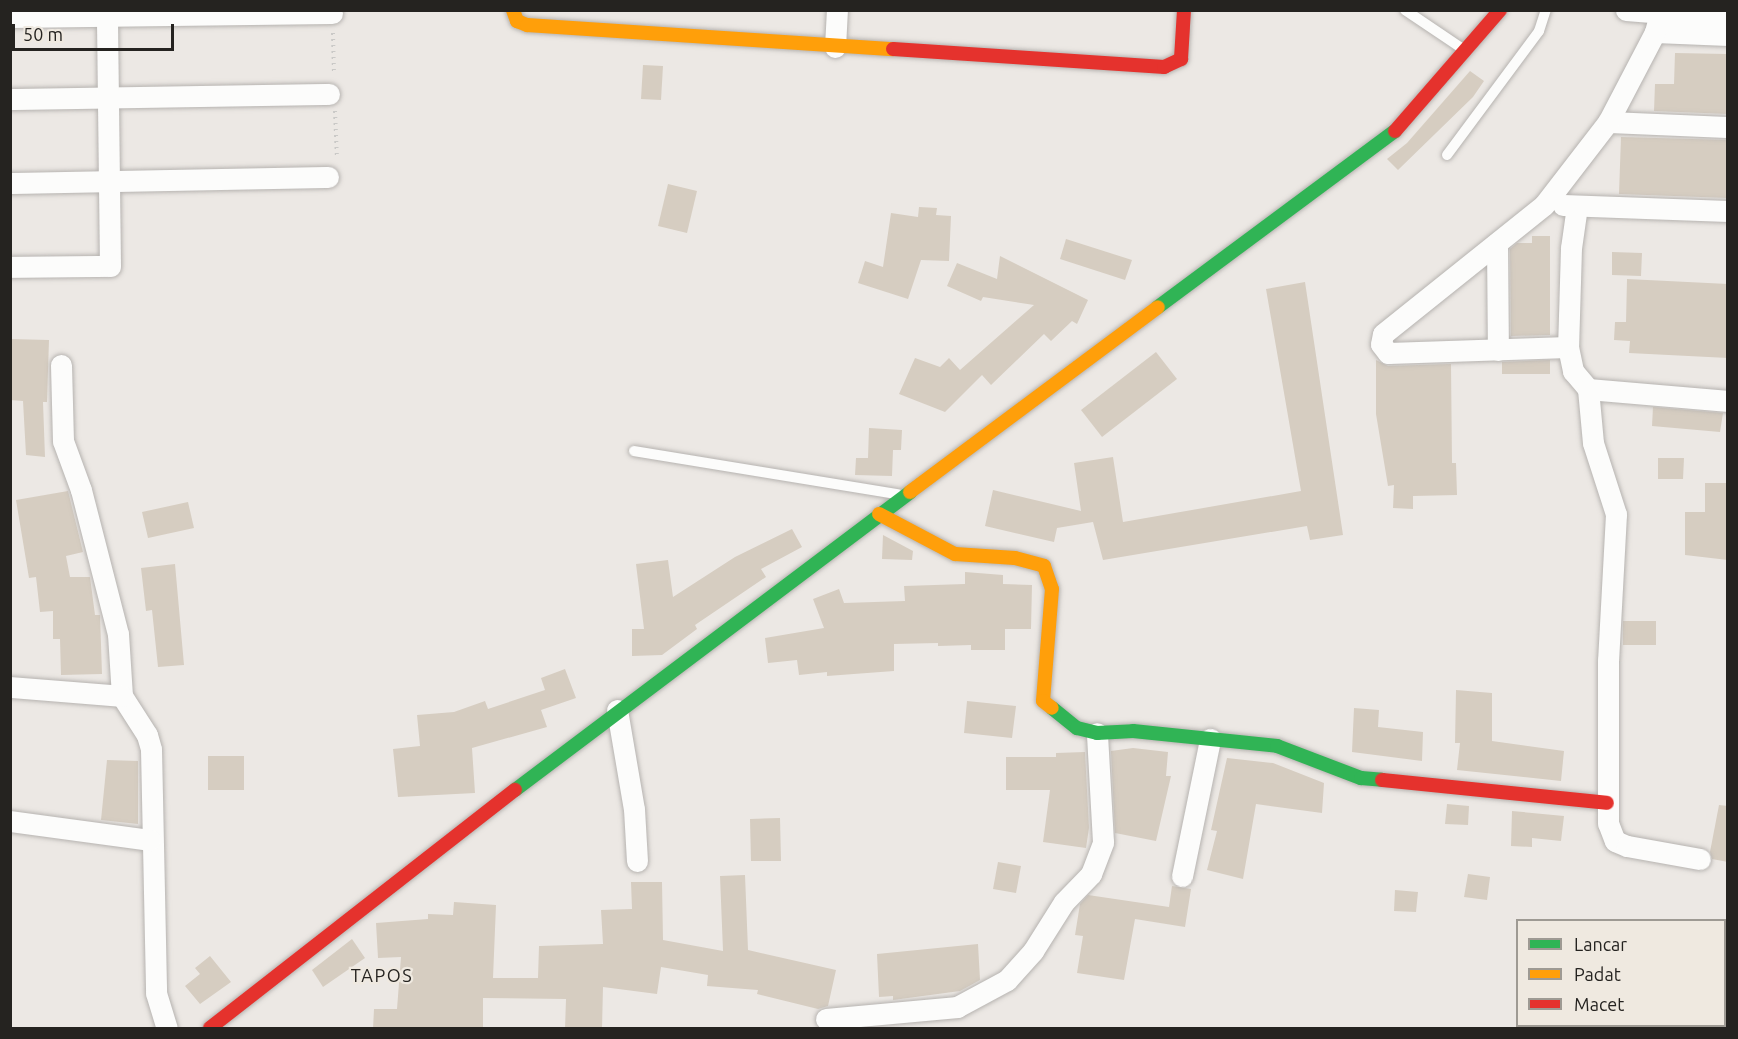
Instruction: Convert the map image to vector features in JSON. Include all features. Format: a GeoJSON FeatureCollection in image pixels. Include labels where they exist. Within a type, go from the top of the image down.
{"type":"FeatureCollection","features":[{"type":"Feature","properties":{"kind":"street"},"geometry":{"type":"LineString","coordinates":[[513,10],[517,21],[527,25],[1164,67],[1181,59],[1184,10]]}},
{"type":"Feature","properties":{"kind":"street"},"geometry":{"type":"LineString","coordinates":[[835,46],[837,10]]}},
{"type":"Feature","properties":{"kind":"street"},"geometry":{"type":"LineString","coordinates":[[1626,10],[1728,35]]}},
{"type":"Feature","properties":{"kind":"street"},"geometry":{"type":"LineString","coordinates":[[10,17],[332,13]]}},
{"type":"Feature","properties":{"kind":"street"},"geometry":{"type":"LineString","coordinates":[[10,267],[110,266],[107,14]]}},
{"type":"Feature","properties":{"kind":"street"},"geometry":{"type":"LineString","coordinates":[[210,1029],[617,710],[1394,132],[1466,51],[1487,16]]}},
{"type":"Feature","properties":{"kind":"street"},"geometry":{"type":"LineString","coordinates":[[1658,19],[1728,18]]}},
{"type":"Feature","properties":{"kind":"street"},"geometry":{"type":"LineString","coordinates":[[1568,346],[1388,353],[1381,344],[1383,334],[1544,205],[1608,122],[1658,19]]}},
{"type":"Feature","properties":{"kind":"street"},"geometry":{"type":"LineString","coordinates":[[10,99],[328,94]]}},
{"type":"Feature","properties":{"kind":"street"},"geometry":{"type":"LineString","coordinates":[[1608,122],[1728,127]]}},
{"type":"Feature","properties":{"kind":"street"},"geometry":{"type":"LineString","coordinates":[[10,183],[328,177]]}},
{"type":"Feature","properties":{"kind":"street"},"geometry":{"type":"LineString","coordinates":[[1544,205],[1728,211]]}},
{"type":"Feature","properties":{"kind":"street"},"geometry":{"type":"LineString","coordinates":[[1577,206],[1571,248],[1568,346],[1573,371],[1588,389],[1593,443],[1616,514],[1608,660],[1608,823],[1616,841],[1700,859]]}},
{"type":"Feature","properties":{"kind":"street"},"geometry":{"type":"LineString","coordinates":[[1497,243],[1498,350]]}},
{"type":"Feature","properties":{"kind":"street"},"geometry":{"type":"LineString","coordinates":[[61,364],[63,441],[81,490],[115,622],[122,696],[147,735],[151,749],[154,780],[150,840],[156,993],[167,1029]]}},
{"type":"Feature","properties":{"kind":"street"},"geometry":{"type":"LineString","coordinates":[[1588,389],[1728,401]]}},
{"type":"Feature","properties":{"kind":"street"},"geometry":{"type":"LineString","coordinates":[[879,514],[955,554],[1015,558],[1044,566],[1052,589],[1043,701],[1077,728],[1097,733],[1133,731],[1277,746],[1361,778],[1607,803]]}},
{"type":"Feature","properties":{"kind":"street"},"geometry":{"type":"LineString","coordinates":[[10,687],[122,696]]}},
{"type":"Feature","properties":{"kind":"street"},"geometry":{"type":"LineString","coordinates":[[617,710],[634,809],[637,861]]}},
{"type":"Feature","properties":{"kind":"street"},"geometry":{"type":"LineString","coordinates":[[826,1019],[957,1007],[1007,980],[1033,951],[1064,902],[1091,874],[1103,842],[1097,733]]}},
{"type":"Feature","properties":{"kind":"street"},"geometry":{"type":"LineString","coordinates":[[1182,876],[1210,739]]}},
{"type":"Feature","properties":{"kind":"street"},"geometry":{"type":"LineString","coordinates":[[10,821],[150,840]]}},
{"type":"Feature","properties":{"kind":"lane"},"geometry":{"type":"LineString","coordinates":[[1405,10],[1466,51]]}},
{"type":"Feature","properties":{"kind":"lane"},"geometry":{"type":"LineString","coordinates":[[1447,155],[1539,31],[1546,10]]}},
{"type":"Feature","properties":{"kind":"lane"},"geometry":{"type":"LineString","coordinates":[[634,451],[904,495]]}},
{"type":"Feature","properties":{"kind":"building"},"geometry":{"type":"Polygon","coordinates":[[[1675,53],[1728,54],[1728,114],[1654,111],[1655,84],[1674,84],[1675,53]]]}},
{"type":"Feature","properties":{"kind":"building"},"geometry":{"type":"Polygon","coordinates":[[[643,65],[663,66],[661,100],[641,99],[643,65]]]}},
{"type":"Feature","properties":{"kind":"building"},"geometry":{"type":"Polygon","coordinates":[[[1470,71],[1484,81],[1473,97],[1398,170],[1387,159],[1407,143],[1470,71]]]}},
{"type":"Feature","properties":{"kind":"building"},"geometry":{"type":"Polygon","coordinates":[[[1621,137],[1728,140],[1728,198],[1619,194],[1621,137]]]}},
{"type":"Feature","properties":{"kind":"building"},"geometry":{"type":"Polygon","coordinates":[[[668,184],[697,191],[687,233],[658,226],[668,184]]]}},
{"type":"Feature","properties":{"kind":"building"},"geometry":{"type":"Polygon","coordinates":[[[919,207],[937,208],[936,215],[951,216],[949,261],[921,260],[908,299],[858,283],[865,261],[883,267],[891,213],[918,217],[919,207]]]}},
{"type":"Feature","properties":{"kind":"building"},"geometry":{"type":"Polygon","coordinates":[[[1532,236],[1550,236],[1550,335],[1511,336],[1510,249],[1517,243],[1532,243],[1532,236]]]}},
{"type":"Feature","properties":{"kind":"building"},"geometry":{"type":"Polygon","coordinates":[[[1066,239],[1132,260],[1125,280],[1060,259],[1066,239]]]}},
{"type":"Feature","properties":{"kind":"building"},"geometry":{"type":"Polygon","coordinates":[[[1612,252],[1642,253],[1641,276],[1612,275],[1612,252]]]}},
{"type":"Feature","properties":{"kind":"building"},"geometry":{"type":"Polygon","coordinates":[[[1000,256],[1088,300],[1077,324],[1072,321],[1051,341],[1044,334],[991,385],[982,375],[945,412],[899,394],[915,358],[940,367],[949,358],[960,370],[1034,305],[983,297],[981,301],[947,286],[957,263],[997,279],[1000,256]]]}},
{"type":"Feature","properties":{"kind":"building"},"geometry":{"type":"Polygon","coordinates":[[[1627,279],[1728,284],[1728,358],[1629,353],[1630,341],[1614,340],[1615,322],[1626,322],[1627,279]]]}},
{"type":"Feature","properties":{"kind":"building"},"geometry":{"type":"Polygon","coordinates":[[[1305,282],[1343,535],[1310,540],[1307,526],[1103,560],[1093,522],[1057,528],[1054,542],[985,526],[993,490],[1081,511],[1074,463],[1113,457],[1123,522],[1301,491],[1266,289],[1305,282]]]}},
{"type":"Feature","properties":{"kind":"building"},"geometry":{"type":"Polygon","coordinates":[[[10,339],[49,340],[47,402],[43,402],[45,457],[26,455],[23,401],[10,400],[10,339]]]}},
{"type":"Feature","properties":{"kind":"building"},"geometry":{"type":"Polygon","coordinates":[[[1156,352],[1177,379],[1102,437],[1081,410],[1156,352]]]}},
{"type":"Feature","properties":{"kind":"building"},"geometry":{"type":"Polygon","coordinates":[[[1376,360],[1388,366],[1451,364],[1452,463],[1456,463],[1457,495],[1413,496],[1413,509],[1393,508],[1394,485],[1388,486],[1376,414],[1376,360]]]}},
{"type":"Feature","properties":{"kind":"building"},"geometry":{"type":"Polygon","coordinates":[[[1550,360],[1550,374],[1502,374],[1502,362],[1550,360]]]}},
{"type":"Feature","properties":{"kind":"building"},"geometry":{"type":"Polygon","coordinates":[[[1653,407],[1723,413],[1720,432],[1652,426],[1653,407]]]}},
{"type":"Feature","properties":{"kind":"building"},"geometry":{"type":"Polygon","coordinates":[[[869,428],[902,430],[901,450],[893,450],[892,476],[855,475],[856,458],[868,458],[869,428]]]}},
{"type":"Feature","properties":{"kind":"building"},"geometry":{"type":"Polygon","coordinates":[[[1658,458],[1684,458],[1683,479],[1658,479],[1658,458]]]}},
{"type":"Feature","properties":{"kind":"building"},"geometry":{"type":"Polygon","coordinates":[[[1705,483],[1728,483],[1728,560],[1685,555],[1685,512],[1705,512],[1705,483]]]}},
{"type":"Feature","properties":{"kind":"building"},"geometry":{"type":"Polygon","coordinates":[[[68,491],[83,552],[66,556],[70,577],[90,577],[95,615],[100,615],[102,674],[61,675],[60,639],[53,639],[53,611],[40,612],[36,577],[29,578],[16,500],[68,491]]]}},
{"type":"Feature","properties":{"kind":"building"},"geometry":{"type":"Polygon","coordinates":[[[188,502],[194,528],[148,538],[142,512],[188,502]]]}},
{"type":"Feature","properties":{"kind":"building"},"geometry":{"type":"Polygon","coordinates":[[[792,529],[802,547],[761,569],[766,577],[695,625],[697,629],[662,655],[632,656],[632,629],[644,629],[636,564],[668,560],[673,597],[735,557],[792,529]]]}},
{"type":"Feature","properties":{"kind":"building"},"geometry":{"type":"Polygon","coordinates":[[[883,535],[913,551],[912,560],[882,559],[883,535]]]}},
{"type":"Feature","properties":{"kind":"building"},"geometry":{"type":"Polygon","coordinates":[[[175,564],[184,665],[158,667],[152,610],[146,611],[141,568],[175,564]]]}},
{"type":"Feature","properties":{"kind":"building"},"geometry":{"type":"Polygon","coordinates":[[[965,572],[1003,575],[1003,584],[1032,585],[1031,629],[1005,629],[1005,650],[971,650],[971,645],[938,646],[938,643],[894,644],[894,671],[827,676],[827,672],[799,675],[797,660],[768,663],[765,638],[824,628],[813,599],[839,589],[844,603],[905,601],[904,586],[965,584],[965,572]]]}},
{"type":"Feature","properties":{"kind":"building"},"geometry":{"type":"Polygon","coordinates":[[[1623,621],[1656,621],[1656,645],[1623,645],[1623,621]]]}},
{"type":"Feature","properties":{"kind":"building"},"geometry":{"type":"Polygon","coordinates":[[[565,669],[576,698],[541,710],[547,727],[472,748],[475,793],[398,797],[393,749],[420,746],[417,715],[454,712],[485,701],[488,709],[545,690],[541,678],[565,669]]]}},
{"type":"Feature","properties":{"kind":"building"},"geometry":{"type":"Polygon","coordinates":[[[1456,690],[1492,693],[1492,741],[1564,751],[1561,781],[1457,770],[1460,743],[1455,743],[1456,690]]]}},
{"type":"Feature","properties":{"kind":"building"},"geometry":{"type":"Polygon","coordinates":[[[967,701],[1016,706],[1012,738],[964,733],[967,701]]]}},
{"type":"Feature","properties":{"kind":"building"},"geometry":{"type":"Polygon","coordinates":[[[1354,708],[1379,710],[1378,727],[1423,732],[1422,761],[1352,752],[1354,708]]]}},
{"type":"Feature","properties":{"kind":"building"},"geometry":{"type":"Polygon","coordinates":[[[1133,748],[1168,752],[1166,776],[1171,776],[1156,841],[1115,833],[1111,751],[1133,748]]]}},
{"type":"Feature","properties":{"kind":"building"},"geometry":{"type":"Polygon","coordinates":[[[1085,752],[1089,828],[1086,848],[1043,842],[1050,790],[1006,790],[1006,757],[1056,757],[1056,753],[1085,752]]]}},
{"type":"Feature","properties":{"kind":"building"},"geometry":{"type":"Polygon","coordinates":[[[208,756],[244,756],[244,790],[208,790],[208,756]]]}},
{"type":"Feature","properties":{"kind":"building"},"geometry":{"type":"Polygon","coordinates":[[[1227,758],[1273,763],[1324,783],[1322,813],[1256,804],[1243,879],[1207,870],[1217,831],[1211,830],[1227,758]]]}},
{"type":"Feature","properties":{"kind":"building"},"geometry":{"type":"Polygon","coordinates":[[[107,760],[138,761],[138,824],[101,820],[107,760]]]}},
{"type":"Feature","properties":{"kind":"building"},"geometry":{"type":"Polygon","coordinates":[[[1447,804],[1469,806],[1468,825],[1445,824],[1447,804]]]}},
{"type":"Feature","properties":{"kind":"building"},"geometry":{"type":"Polygon","coordinates":[[[1719,805],[1728,806],[1728,862],[1712,859],[1710,852],[1719,805]]]}},
{"type":"Feature","properties":{"kind":"building"},"geometry":{"type":"Polygon","coordinates":[[[1512,811],[1564,816],[1561,841],[1532,838],[1532,847],[1511,846],[1512,811]]]}},
{"type":"Feature","properties":{"kind":"building"},"geometry":{"type":"Polygon","coordinates":[[[780,818],[781,861],[751,861],[750,819],[780,818]]]}},
{"type":"Feature","properties":{"kind":"building"},"geometry":{"type":"Polygon","coordinates":[[[998,862],[1021,866],[1016,893],[993,889],[998,862]]]}},
{"type":"Feature","properties":{"kind":"building"},"geometry":{"type":"Polygon","coordinates":[[[1468,874],[1490,877],[1487,900],[1464,897],[1468,874]]]}},
{"type":"Feature","properties":{"kind":"building"},"geometry":{"type":"Polygon","coordinates":[[[745,875],[748,950],[836,970],[828,1006],[818,1009],[757,994],[758,990],[707,986],[708,975],[661,967],[657,994],[603,987],[602,1029],[565,1029],[566,999],[483,998],[483,1027],[373,1029],[374,1009],[397,1009],[401,957],[378,958],[376,923],[428,919],[428,914],[453,915],[454,902],[496,905],[493,978],[538,978],[539,946],[603,944],[601,910],[632,909],[631,882],[662,882],[663,940],[723,951],[720,876],[745,875]]]}},
{"type":"Feature","properties":{"kind":"building"},"geometry":{"type":"Polygon","coordinates":[[[1172,886],[1191,889],[1185,927],[1135,919],[1124,980],[1077,973],[1083,936],[1075,935],[1080,904],[1088,895],[1169,907],[1172,886]]]}},
{"type":"Feature","properties":{"kind":"building"},"geometry":{"type":"Polygon","coordinates":[[[1395,890],[1418,892],[1416,912],[1394,911],[1395,890]]]}},
{"type":"Feature","properties":{"kind":"building"},"geometry":{"type":"Polygon","coordinates":[[[352,939],[365,958],[323,987],[312,970],[352,939]]]}},
{"type":"Feature","properties":{"kind":"building"},"geometry":{"type":"Polygon","coordinates":[[[978,944],[980,980],[960,991],[893,1000],[893,996],[879,997],[877,954],[978,944]]]}},
{"type":"Feature","properties":{"kind":"building"},"geometry":{"type":"Polygon","coordinates":[[[210,956],[231,982],[200,1004],[185,986],[200,974],[195,968],[210,956]]]}},
{"type":"Feature","properties":{"kind":"traffic: fast"},"geometry":{"type":"LineString","coordinates":[[1158,307],[1395,131]]}},
{"type":"Feature","properties":{"kind":"traffic: fast"},"geometry":{"type":"LineString","coordinates":[[515,790],[910,492]]}},
{"type":"Feature","properties":{"kind":"traffic: fast"},"geometry":{"type":"LineString","coordinates":[[1052,708],[1077,728],[1097,733],[1133,731],[1277,746],[1361,778],[1382,780]]}},
{"type":"Feature","properties":{"kind":"traffic: slow"},"geometry":{"type":"LineString","coordinates":[[513,10],[517,21],[527,25],[893,49]]}},
{"type":"Feature","properties":{"kind":"traffic: slow"},"geometry":{"type":"LineString","coordinates":[[910,492],[1158,307]]}},
{"type":"Feature","properties":{"kind":"traffic: slow"},"geometry":{"type":"LineString","coordinates":[[879,514],[955,554],[1015,558],[1044,566],[1052,589],[1043,701],[1052,708]]}},
{"type":"Feature","properties":{"kind":"traffic: jam"},"geometry":{"type":"LineString","coordinates":[[893,49],[1164,67],[1181,59],[1184,10]]}},
{"type":"Feature","properties":{"kind":"traffic: jam"},"geometry":{"type":"LineString","coordinates":[[1395,131],[1500,10]]}},
{"type":"Feature","properties":{"kind":"traffic: jam"},"geometry":{"type":"LineString","coordinates":[[1382,780],[1607,803]]}},
{"type":"Feature","properties":{"kind":"traffic: jam"},"geometry":{"type":"LineString","coordinates":[[210,1028],[515,790]]}},
{"type":"Feature","properties":{"kind":"district","name":"TAPOS"},"geometry":{"type":"Point","coordinates":[382,975]}}]}
